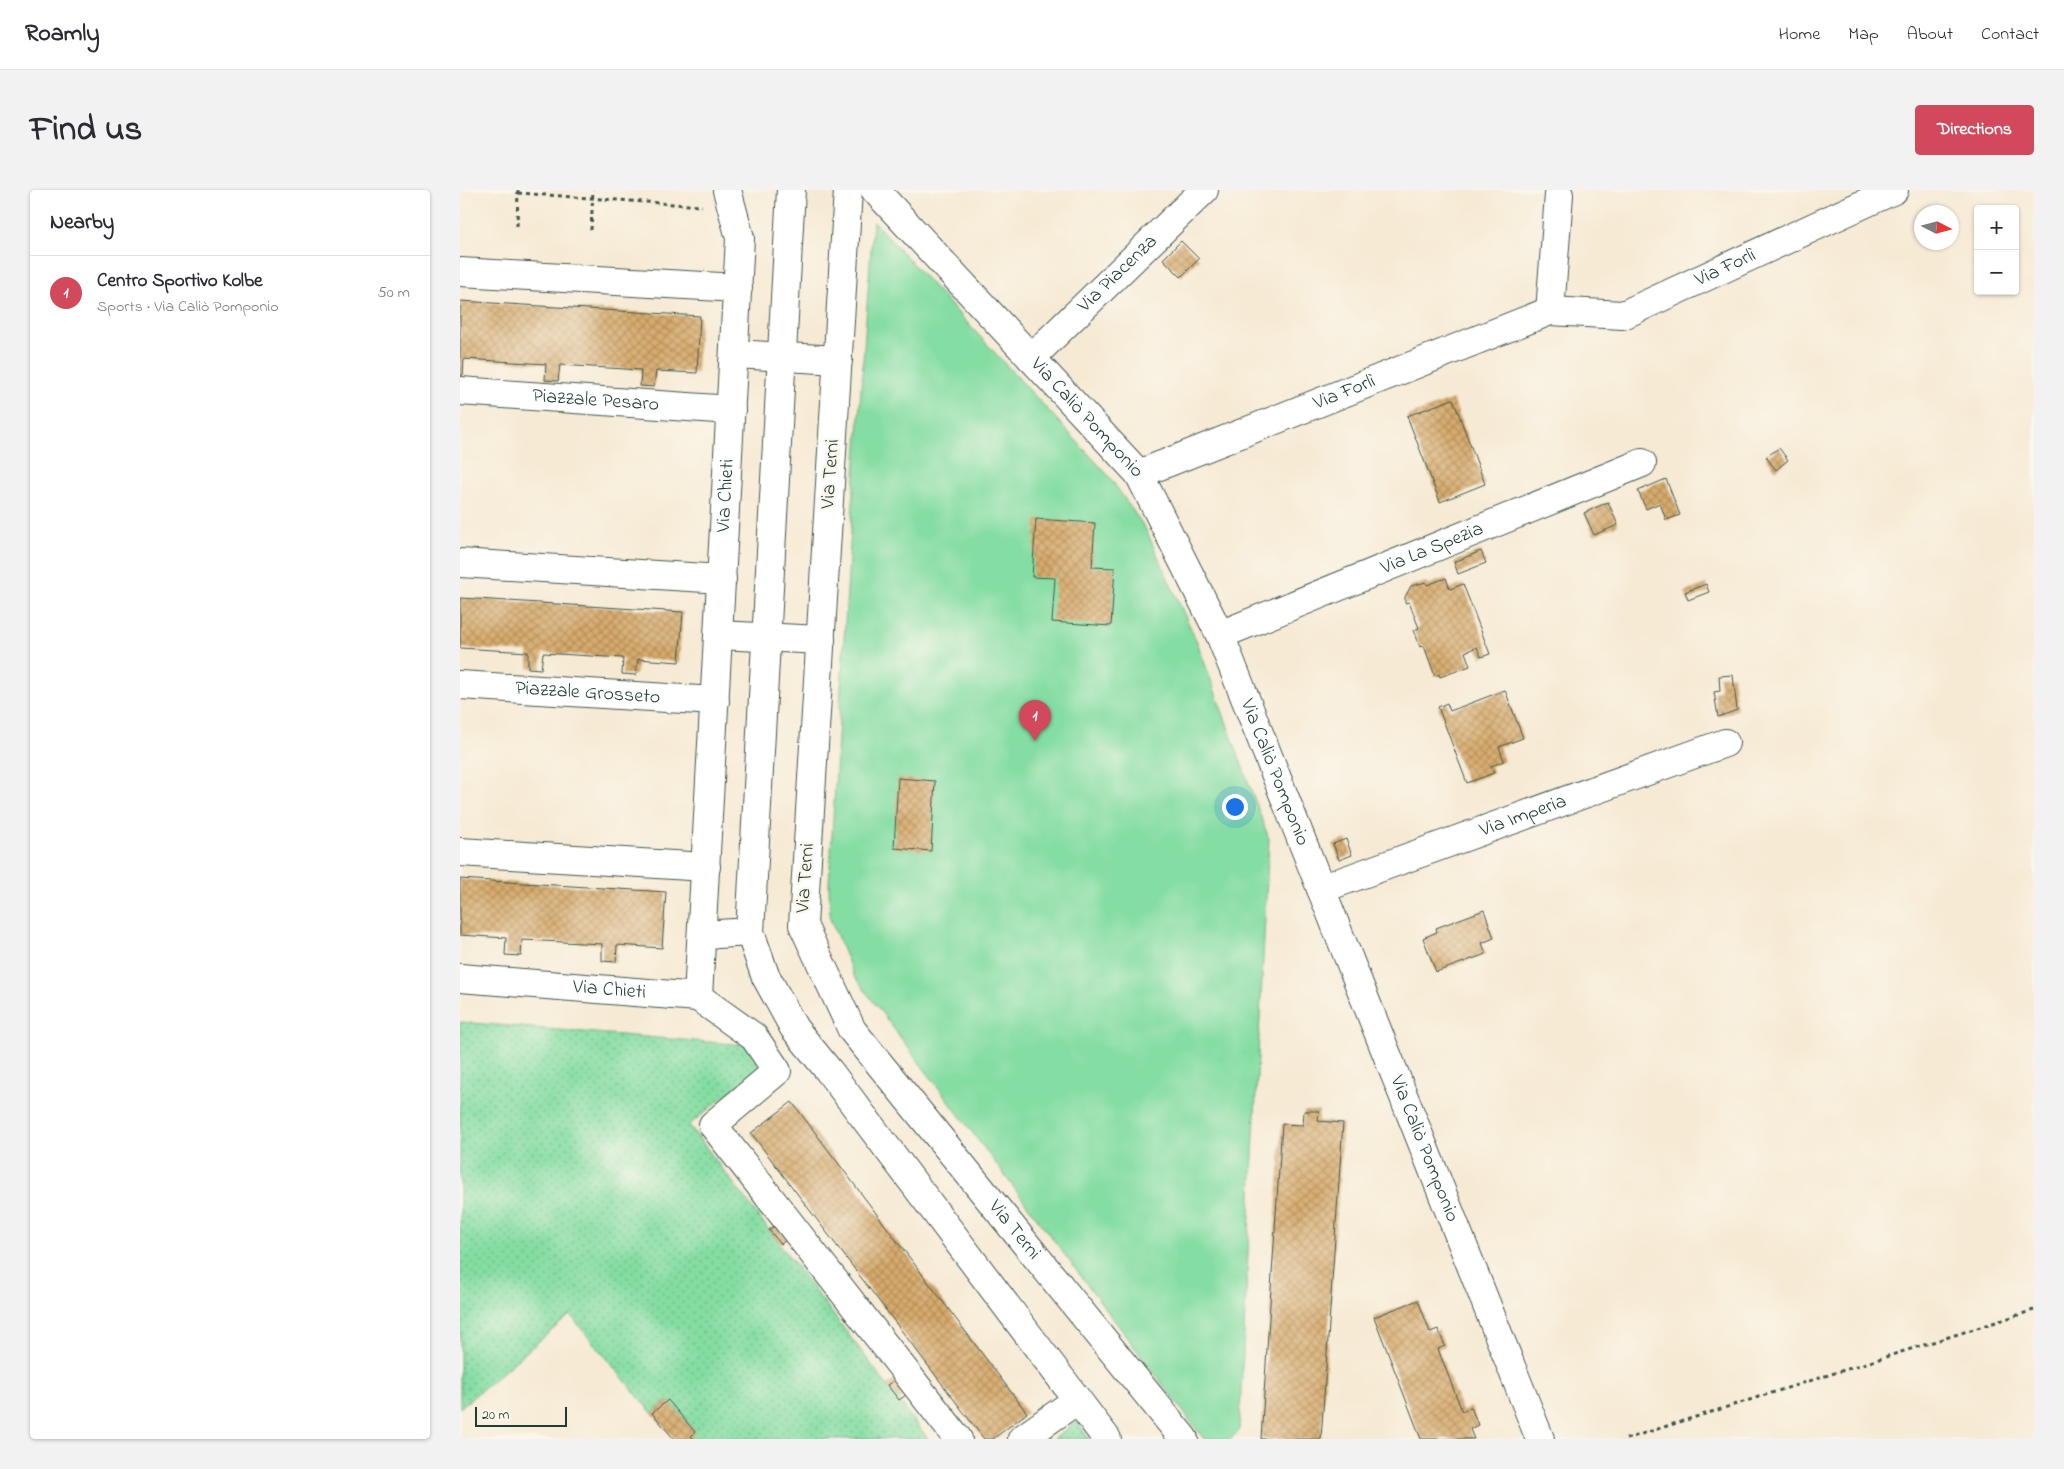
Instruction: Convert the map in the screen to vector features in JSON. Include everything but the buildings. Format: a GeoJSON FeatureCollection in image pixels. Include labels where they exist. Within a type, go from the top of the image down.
{"type":"FeatureCollection","features":[{"type":"Feature","properties":{"kind":"street"},"geometry":{"type":"LineString","coordinates":[[791,190],[750,932],[765,975],[794,1028],[841,1087],[1106,1439]]}},
{"type":"Feature","properties":{"kind":"street","name":"Via Terni"},"geometry":{"type":"LineString","coordinates":[[848,190],[803,925],[852,1030],[1184,1439]]}},
{"type":"Feature","properties":{"kind":"street","name":"Via Caliò Pomponio"},"geometry":{"type":"LineString","coordinates":[[875,190],[1139,474],[1220,635],[1540,1439]]}},
{"type":"Feature","properties":{"kind":"street","name":"Via Piacenza"},"geometry":{"type":"LineString","coordinates":[[1031,358],[1204,190]]}},
{"type":"Feature","properties":{"kind":"street","name":"Via Forlì"},"geometry":{"type":"LineString","coordinates":[[1139,474],[1550,311],[1623,315],[1894,190]]}},
{"type":"Feature","properties":{"kind":"street"},"geometry":{"type":"LineString","coordinates":[[1550,311],[1559,195]]}},
{"type":"Feature","properties":{"kind":"street","name":"Via Chieti"},"geometry":{"type":"LineString","coordinates":[[460,978],[698,997],[740,238],[717,198]]}},
{"type":"Feature","properties":{"kind":"street"},"geometry":{"type":"LineString","coordinates":[[460,272],[738,288]]}},
{"type":"Feature","properties":{"kind":"street"},"geometry":{"type":"LineString","coordinates":[[734,354],[838,360]]}},
{"type":"Feature","properties":{"kind":"street","name":"Piazzale Pesaro"},"geometry":{"type":"LineString","coordinates":[[460,392],[731,410]]}},
{"type":"Feature","properties":{"kind":"street","name":"Via La Spezia"},"geometry":{"type":"LineString","coordinates":[[1220,635],[1642,463]]}},
{"type":"Feature","properties":{"kind":"street"},"geometry":{"type":"LineString","coordinates":[[460,563],[722,579]]}},
{"type":"Feature","properties":{"kind":"street"},"geometry":{"type":"LineString","coordinates":[[718,635],[821,640]]}},
{"type":"Feature","properties":{"kind":"street","name":"Piazzale Grosseto"},"geometry":{"type":"LineString","coordinates":[[460,685],[715,701]]}},
{"type":"Feature","properties":{"kind":"street","name":"Via Imperia"},"geometry":{"type":"LineString","coordinates":[[1321,889],[1725,743]]}},
{"type":"Feature","properties":{"kind":"street"},"geometry":{"type":"LineString","coordinates":[[460,852],[706,867]]}},
{"type":"Feature","properties":{"kind":"street"},"geometry":{"type":"LineString","coordinates":[[702,935],[750,932]]}},
{"type":"Feature","properties":{"kind":"street"},"geometry":{"type":"LineString","coordinates":[[698,997],[754,1037],[777,1071],[712,1125],[958,1439]]}},
{"type":"Feature","properties":{"kind":"street"},"geometry":{"type":"LineString","coordinates":[[1022,1439],[1077,1400]]}},
{"type":"Feature","properties":{"kind":"path"},"geometry":{"type":"LineString","coordinates":[[591,230],[594,190]]}},
{"type":"Feature","properties":{"kind":"path"},"geometry":{"type":"LineString","coordinates":[[517,226],[518,192],[593,199],[717,198]]}},
{"type":"Feature","properties":{"kind":"path"},"geometry":{"type":"LineString","coordinates":[[1626,1439],[2034,1310]]}},
{"type":"Feature","properties":{"kind":"green space"},"geometry":{"type":"Polygon","coordinates":[[[873,221],[1108,475],[1145,528],[1197,642],[1269,839],[1239,1431],[1230,1439],[1204,1439],[854,976],[830,919],[829,884],[849,559],[873,221]]]}},
{"type":"Feature","properties":{"kind":"green space"},"geometry":{"type":"Polygon","coordinates":[[[460,1022],[745,1045],[761,1067],[689,1125],[928,1439],[694,1439],[691,1436],[695,1431],[668,1400],[652,1413],[570,1315],[460,1408],[460,1022]]]}},
{"type":"Feature","properties":{"kind":"green space"},"geometry":{"type":"Polygon","coordinates":[[[1077,1421],[1089,1439],[1054,1439],[1077,1421]]]}},
{"type":"Feature","properties":{"kind":"place","name":"Centro Sportivo Kolbe"},"geometry":{"type":"Point","coordinates":[1035,741]}}]}
